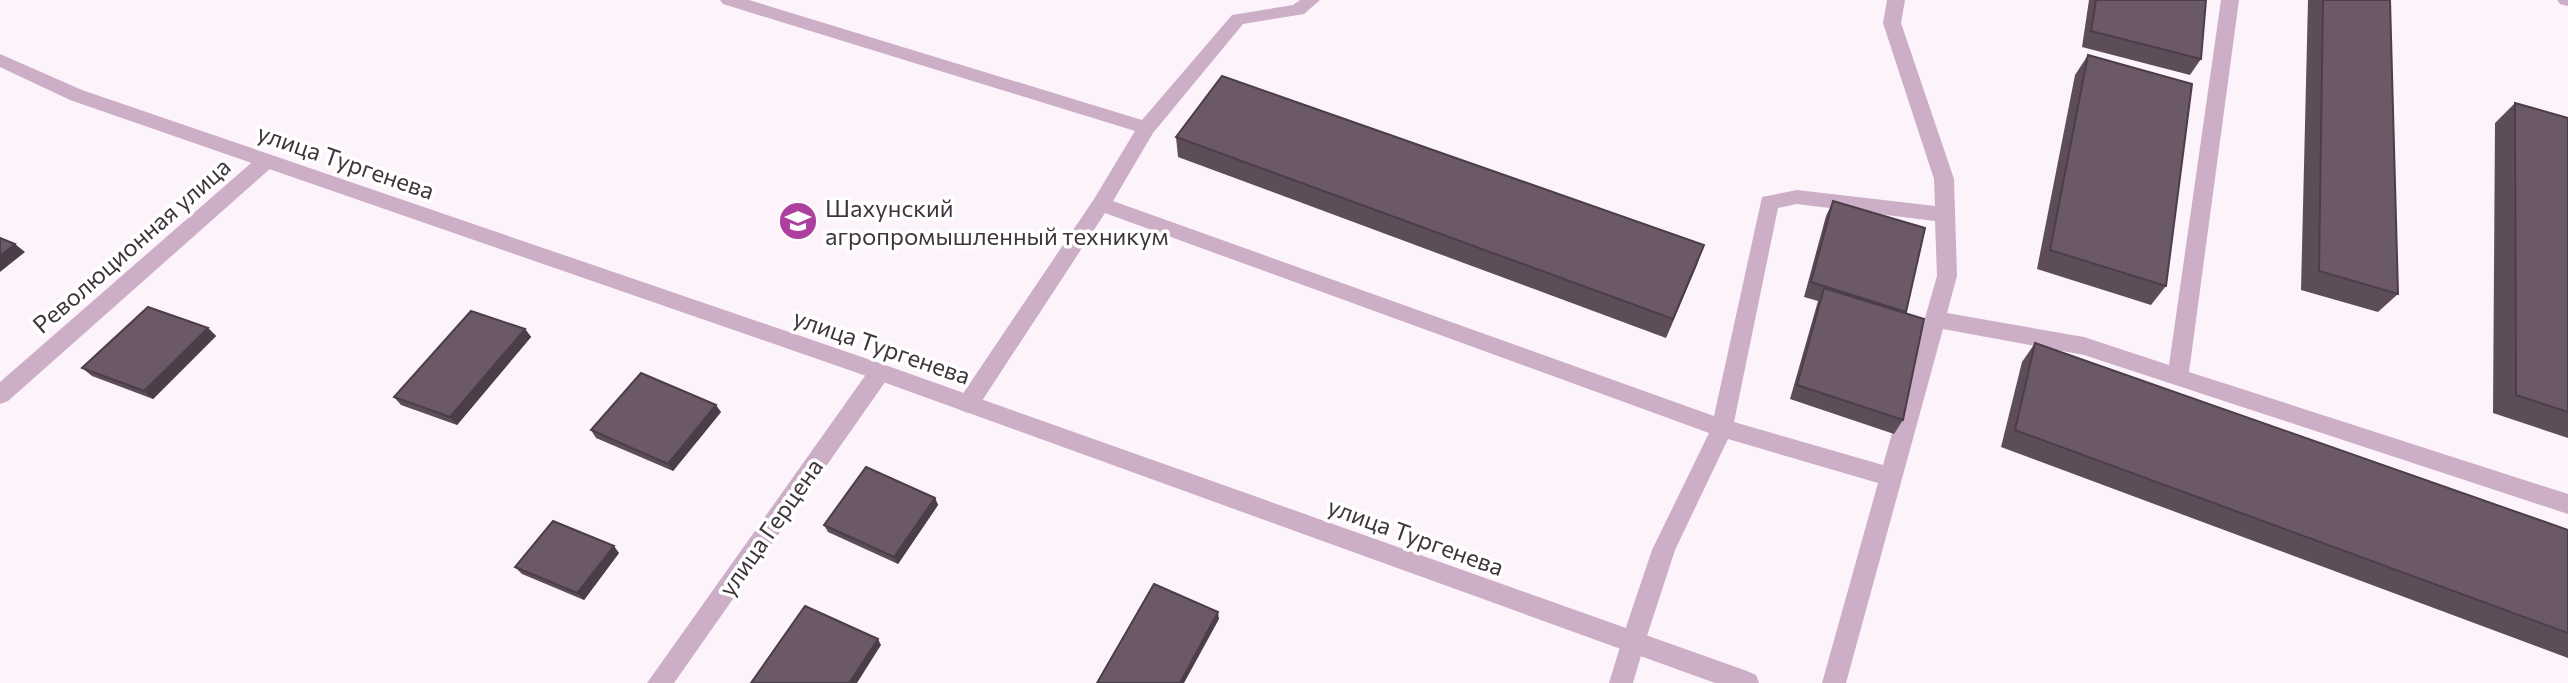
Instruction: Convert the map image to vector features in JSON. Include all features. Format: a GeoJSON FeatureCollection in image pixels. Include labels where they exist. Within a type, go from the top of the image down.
{"type":"FeatureCollection","features":[{"type":"Feature","properties":{"kind":"street"},"geometry":{"type":"LineString","coordinates":[[729,0],[1146,128]]}},
{"type":"Feature","properties":{"kind":"street"},"geometry":{"type":"LineString","coordinates":[[968,404],[1101,204],[1146,128],[1238,19],[1298,10],[1311,0]]}},
{"type":"Feature","properties":{"kind":"street"},"geometry":{"type":"LineString","coordinates":[[1834,683],[1947,276],[1944,179],[1892,23],[1896,0]]}},
{"type":"Feature","properties":{"kind":"street"},"geometry":{"type":"LineString","coordinates":[[2178,377],[2230,0]]}},
{"type":"Feature","properties":{"kind":"street","name":"улица Тургенева"},"geometry":{"type":"LineString","coordinates":[[0,60],[76,95],[880,372],[1747,683]]}},
{"type":"Feature","properties":{"kind":"street","name":"Революционная улица"},"geometry":{"type":"LineString","coordinates":[[0,395],[265,162]]}},
{"type":"Feature","properties":{"kind":"street"},"geometry":{"type":"LineString","coordinates":[[1621,683],[1664,550],[1722,428],[1769,202],[1797,197],[1945,215]]}},
{"type":"Feature","properties":{"kind":"street"},"geometry":{"type":"LineString","coordinates":[[1101,204],[1722,428],[1891,477]]}},
{"type":"Feature","properties":{"kind":"street"},"geometry":{"type":"LineString","coordinates":[[1934,319],[2084,346],[2568,504]]}},
{"type":"Feature","properties":{"kind":"street","name":"улица Герцена"},"geometry":{"type":"LineString","coordinates":[[659,683],[880,372]]}},
{"type":"Feature","properties":{"kind":"building"},"geometry":{"type":"Polygon","coordinates":[[[2096,0],[2206,0],[2201,59],[2091,31],[2096,0]]]}},
{"type":"Feature","properties":{"kind":"building"},"geometry":{"type":"Polygon","coordinates":[[[2323,0],[2390,0],[2398,294],[2319,271],[2323,0]]]}},
{"type":"Feature","properties":{"kind":"building"},"geometry":{"type":"Polygon","coordinates":[[[2088,55],[2192,84],[2166,286],[2050,250],[2088,55]]]}},
{"type":"Feature","properties":{"kind":"building"},"geometry":{"type":"Polygon","coordinates":[[[1222,76],[1704,245],[1673,319],[1176,137],[1222,76]]]}},
{"type":"Feature","properties":{"kind":"building"},"geometry":{"type":"Polygon","coordinates":[[[2515,103],[2568,118],[2568,412],[2516,395],[2515,103]]]}},
{"type":"Feature","properties":{"kind":"building"},"geometry":{"type":"Polygon","coordinates":[[[1833,201],[1925,228],[1906,312],[1811,282],[1833,201]]]}},
{"type":"Feature","properties":{"kind":"building"},"geometry":{"type":"Polygon","coordinates":[[[0,238],[15,244],[0,256],[0,238]]]}},
{"type":"Feature","properties":{"kind":"building"},"geometry":{"type":"Polygon","coordinates":[[[1824,288],[1924,319],[1903,420],[1797,385],[1824,288]]]}},
{"type":"Feature","properties":{"kind":"building"},"geometry":{"type":"Polygon","coordinates":[[[148,307],[208,328],[144,391],[82,368],[148,307]]]}},
{"type":"Feature","properties":{"kind":"building"},"geometry":{"type":"Polygon","coordinates":[[[471,311],[525,329],[450,417],[394,397],[471,311]]]}},
{"type":"Feature","properties":{"kind":"building"},"geometry":{"type":"Polygon","coordinates":[[[2035,343],[2568,530],[2568,633],[2015,430],[2035,343]]]}},
{"type":"Feature","properties":{"kind":"building"},"geometry":{"type":"Polygon","coordinates":[[[641,373],[716,405],[668,464],[591,430],[641,373]]]}},
{"type":"Feature","properties":{"kind":"building"},"geometry":{"type":"Polygon","coordinates":[[[866,467],[935,498],[894,557],[824,525],[866,467]]]}},
{"type":"Feature","properties":{"kind":"building"},"geometry":{"type":"Polygon","coordinates":[[[553,521],[614,546],[577,593],[515,567],[553,521]]]}},
{"type":"Feature","properties":{"kind":"building"},"geometry":{"type":"Polygon","coordinates":[[[1154,584],[1218,612],[1180,683],[1097,683],[1154,584]]]}},
{"type":"Feature","properties":{"kind":"building"},"geometry":{"type":"Polygon","coordinates":[[[805,606],[878,639],[849,683],[751,683],[805,606]]]}},
{"type":"Feature","properties":{"kind":"place","name":"Шахунский агропромышленный техникум"},"geometry":{"type":"Point","coordinates":[798,221]}}]}
